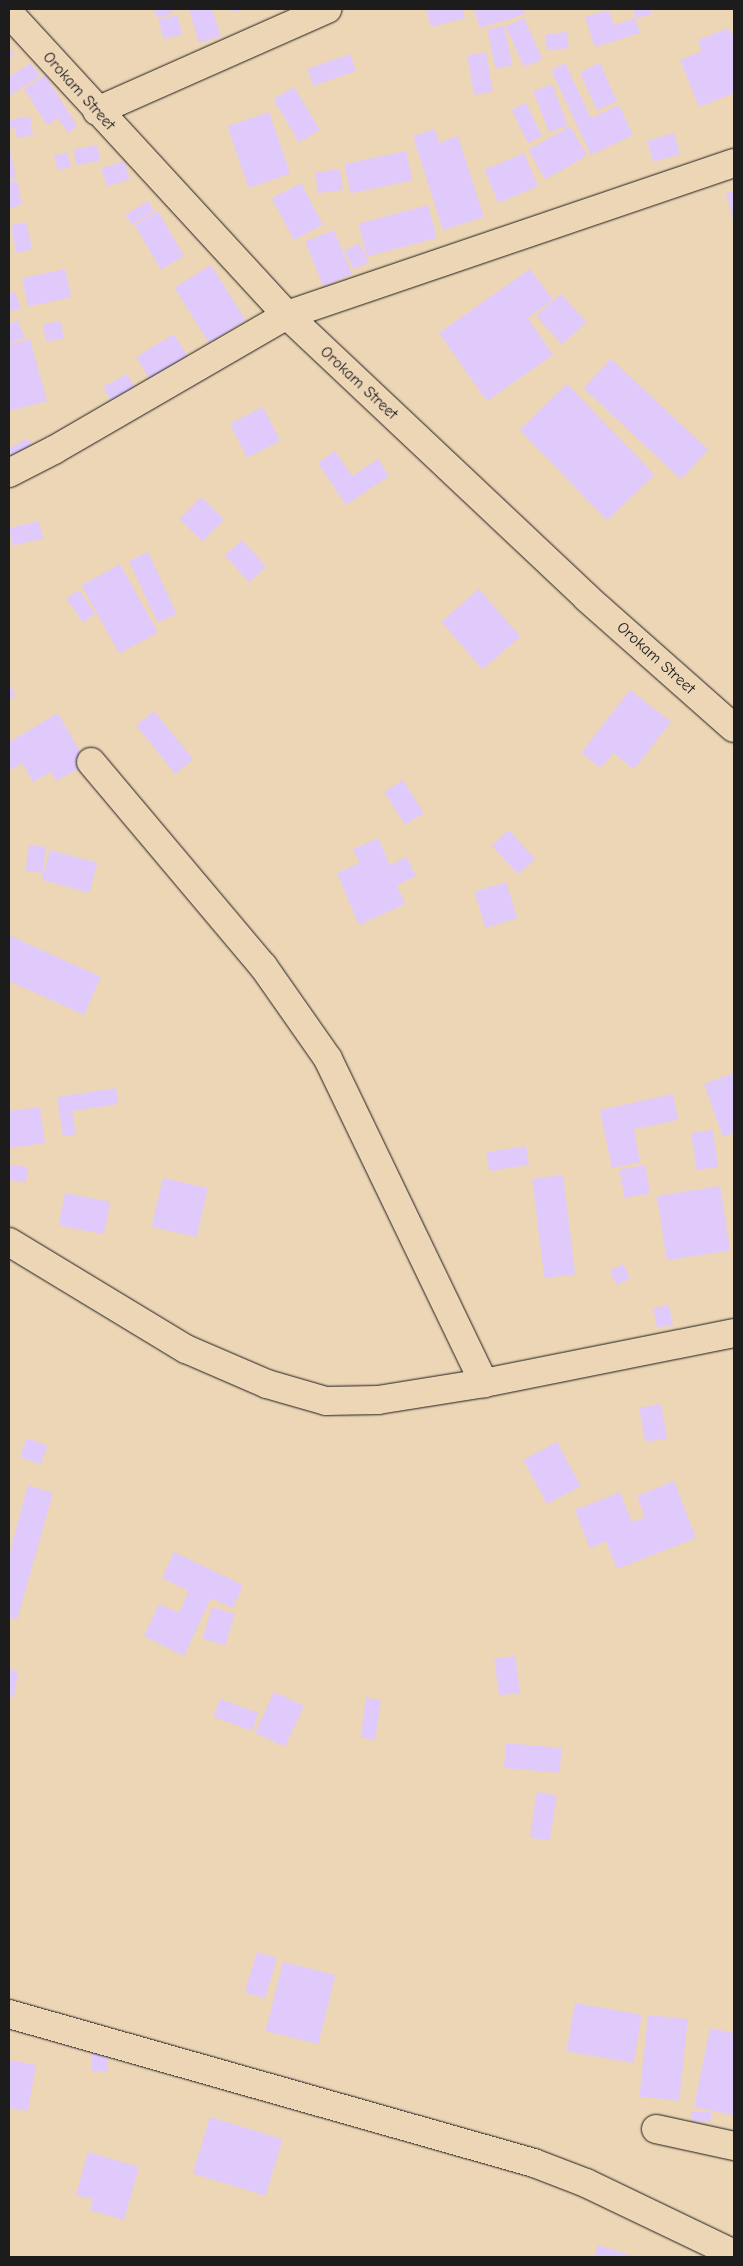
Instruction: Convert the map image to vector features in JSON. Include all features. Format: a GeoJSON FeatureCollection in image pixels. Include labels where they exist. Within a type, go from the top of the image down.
{"type":"FeatureCollection","features":[{"type":"Feature","properties":{"kind":"street"},"geometry":{"type":"LineString","coordinates":[[97,111],[327,9]]}},
{"type":"Feature","properties":{"kind":"street","name":"Orokam Street"},"geometry":{"type":"LineString","coordinates":[[9,13],[97,111],[287,315],[587,598],[734,728]]}},
{"type":"Feature","properties":{"kind":"street"},"geometry":{"type":"LineString","coordinates":[[9,473],[54,450],[287,315],[734,163]]}},
{"type":"Feature","properties":{"kind":"street"},"geometry":{"type":"LineString","coordinates":[[91,762],[263,966],[328,1059],[484,1383]]}},
{"type":"Feature","properties":{"kind":"street"},"geometry":{"type":"LineString","coordinates":[[9,1242],[186,1349],[267,1384],[326,1401],[378,1400],[484,1383],[734,1333]]}},
{"type":"Feature","properties":{"kind":"street"},"geometry":{"type":"LineString","coordinates":[[9,2014],[534,2163],[586,2183],[734,2254]]}},
{"type":"Feature","properties":{"kind":"street"},"geometry":{"type":"LineString","coordinates":[[656,2129],[734,2146]]}},
{"type":"Feature","properties":{"kind":"building"},"geometry":{"type":"Polygon","coordinates":[[[153,9],[173,9],[174,11],[159,19],[153,9]]]}},
{"type":"Feature","properties":{"kind":"building"},"geometry":{"type":"Polygon","coordinates":[[[189,9],[212,9],[221,36],[199,43],[189,9]]]}},
{"type":"Feature","properties":{"kind":"building"},"geometry":{"type":"Polygon","coordinates":[[[232,9],[244,9],[234,13],[232,9]]]}},
{"type":"Feature","properties":{"kind":"building"},"geometry":{"type":"Polygon","coordinates":[[[426,9],[463,9],[465,18],[431,27],[426,9]]]}},
{"type":"Feature","properties":{"kind":"building"},"geometry":{"type":"Polygon","coordinates":[[[474,9],[523,9],[525,14],[480,28],[474,9]]]}},
{"type":"Feature","properties":{"kind":"building"},"geometry":{"type":"Polygon","coordinates":[[[634,9],[650,9],[651,15],[635,18],[634,9]]]}},
{"type":"Feature","properties":{"kind":"building"},"geometry":{"type":"Polygon","coordinates":[[[608,10],[614,25],[635,18],[640,33],[595,47],[585,17],[608,10]]]}},
{"type":"Feature","properties":{"kind":"building"},"geometry":{"type":"Polygon","coordinates":[[[177,15],[182,34],[164,39],[159,20],[177,15]]]}},
{"type":"Feature","properties":{"kind":"building"},"geometry":{"type":"Polygon","coordinates":[[[524,18],[542,59],[524,67],[506,26],[524,18]]]}},
{"type":"Feature","properties":{"kind":"building"},"geometry":{"type":"Polygon","coordinates":[[[504,26],[512,65],[496,69],[487,30],[504,26]]]}},
{"type":"Feature","properties":{"kind":"building"},"geometry":{"type":"Polygon","coordinates":[[[728,28],[734,37],[734,93],[699,107],[680,60],[702,51],[698,40],[728,28]]]}},
{"type":"Feature","properties":{"kind":"building"},"geometry":{"type":"Polygon","coordinates":[[[567,32],[569,48],[547,51],[545,35],[567,32]]]}},
{"type":"Feature","properties":{"kind":"building"},"geometry":{"type":"Polygon","coordinates":[[[9,48],[14,54],[9,59],[9,48]]]}},
{"type":"Feature","properties":{"kind":"building"},"geometry":{"type":"Polygon","coordinates":[[[486,52],[493,91],[474,95],[467,55],[486,52]]]}},
{"type":"Feature","properties":{"kind":"building"},"geometry":{"type":"Polygon","coordinates":[[[350,54],[356,71],[313,86],[307,69],[350,54]]]}},
{"type":"Feature","properties":{"kind":"building"},"geometry":{"type":"Polygon","coordinates":[[[31,63],[40,76],[9,96],[9,77],[31,63]]]}},
{"type":"Feature","properties":{"kind":"building"},"geometry":{"type":"Polygon","coordinates":[[[565,63],[591,118],[619,105],[633,135],[591,155],[551,70],[565,63]]]}},
{"type":"Feature","properties":{"kind":"building"},"geometry":{"type":"Polygon","coordinates":[[[600,63],[617,101],[597,110],[580,72],[600,63]]]}},
{"type":"Feature","properties":{"kind":"building"},"geometry":{"type":"Polygon","coordinates":[[[45,75],[77,126],[68,133],[58,118],[47,125],[24,89],[45,75]]]}},
{"type":"Feature","properties":{"kind":"building"},"geometry":{"type":"Polygon","coordinates":[[[552,84],[568,125],[549,132],[533,91],[552,84]]]}},
{"type":"Feature","properties":{"kind":"building"},"geometry":{"type":"Polygon","coordinates":[[[294,87],[320,130],[299,142],[273,99],[294,87]]]}},
{"type":"Feature","properties":{"kind":"building"},"geometry":{"type":"Polygon","coordinates":[[[526,103],[542,136],[528,143],[512,110],[526,103]]]}},
{"type":"Feature","properties":{"kind":"building"},"geometry":{"type":"Polygon","coordinates":[[[269,112],[290,173],[249,188],[227,126],[269,112]]]}},
{"type":"Feature","properties":{"kind":"building"},"geometry":{"type":"Polygon","coordinates":[[[30,116],[33,135],[17,138],[15,128],[9,129],[9,120],[30,116]]]}},
{"type":"Feature","properties":{"kind":"building"},"geometry":{"type":"Polygon","coordinates":[[[570,126],[587,155],[545,179],[528,150],[570,126]]]}},
{"type":"Feature","properties":{"kind":"building"},"geometry":{"type":"Polygon","coordinates":[[[435,129],[439,143],[458,136],[484,217],[443,230],[413,136],[435,129]]]}},
{"type":"Feature","properties":{"kind":"building"},"geometry":{"type":"Polygon","coordinates":[[[674,133],[680,154],[653,162],[647,141],[674,133]]]}},
{"type":"Feature","properties":{"kind":"building"},"geometry":{"type":"Polygon","coordinates":[[[9,144],[16,177],[9,179],[9,144]]]}},
{"type":"Feature","properties":{"kind":"building"},"geometry":{"type":"Polygon","coordinates":[[[97,145],[100,161],[76,165],[73,150],[97,145]]]}},
{"type":"Feature","properties":{"kind":"building"},"geometry":{"type":"Polygon","coordinates":[[[406,151],[412,180],[351,193],[344,164],[406,151]]]}},
{"type":"Feature","properties":{"kind":"building"},"geometry":{"type":"Polygon","coordinates":[[[67,152],[71,166],[58,170],[54,156],[67,152]]]}},
{"type":"Feature","properties":{"kind":"building"},"geometry":{"type":"Polygon","coordinates":[[[524,153],[538,186],[498,203],[484,170],[524,153]]]}},
{"type":"Feature","properties":{"kind":"building"},"geometry":{"type":"Polygon","coordinates":[[[124,161],[130,179],[107,186],[101,168],[124,161]]]}},
{"type":"Feature","properties":{"kind":"building"},"geometry":{"type":"Polygon","coordinates":[[[340,169],[343,190],[318,193],[315,172],[340,169]]]}},
{"type":"Feature","properties":{"kind":"building"},"geometry":{"type":"Polygon","coordinates":[[[17,180],[22,205],[9,208],[9,181],[17,180]]]}},
{"type":"Feature","properties":{"kind":"building"},"geometry":{"type":"Polygon","coordinates":[[[301,183],[323,224],[294,240],[272,198],[301,183]]]}},
{"type":"Feature","properties":{"kind":"building"},"geometry":{"type":"Polygon","coordinates":[[[734,191],[734,223],[726,193],[734,191]]]}},
{"type":"Feature","properties":{"kind":"building"},"geometry":{"type":"Polygon","coordinates":[[[148,201],[154,211],[132,225],[126,214],[148,201]]]}},
{"type":"Feature","properties":{"kind":"building"},"geometry":{"type":"Polygon","coordinates":[[[428,205],[437,238],[367,256],[358,224],[428,205]]]}},
{"type":"Feature","properties":{"kind":"building"},"geometry":{"type":"Polygon","coordinates":[[[158,211],[184,256],[161,270],[135,224],[158,211]]]}},
{"type":"Feature","properties":{"kind":"building"},"geometry":{"type":"Polygon","coordinates":[[[26,222],[32,249],[17,253],[10,226],[26,222]]]}},
{"type":"Feature","properties":{"kind":"building"},"geometry":{"type":"Polygon","coordinates":[[[334,230],[352,275],[323,286],[305,242],[334,230]]]}},
{"type":"Feature","properties":{"kind":"building"},"geometry":{"type":"Polygon","coordinates":[[[359,243],[369,261],[354,270],[344,251],[359,243]]]}},
{"type":"Feature","properties":{"kind":"building"},"geometry":{"type":"Polygon","coordinates":[[[211,265],[245,320],[209,343],[175,288],[211,265]]]}},
{"type":"Feature","properties":{"kind":"building"},"geometry":{"type":"Polygon","coordinates":[[[65,269],[71,297],[28,307],[22,278],[65,269]]]}},
{"type":"Feature","properties":{"kind":"building"},"geometry":{"type":"Polygon","coordinates":[[[530,269],[553,300],[528,318],[553,355],[487,401],[439,333],[530,269]]]}},
{"type":"Feature","properties":{"kind":"building"},"geometry":{"type":"Polygon","coordinates":[[[15,292],[21,308],[9,312],[9,294],[15,292]]]}},
{"type":"Feature","properties":{"kind":"building"},"geometry":{"type":"Polygon","coordinates":[[[561,294],[586,322],[562,344],[536,316],[561,294]]]}},
{"type":"Feature","properties":{"kind":"building"},"geometry":{"type":"Polygon","coordinates":[[[17,320],[25,337],[9,344],[9,324],[17,320]]]}},
{"type":"Feature","properties":{"kind":"building"},"geometry":{"type":"Polygon","coordinates":[[[61,321],[64,339],[46,342],[43,324],[61,321]]]}},
{"type":"Feature","properties":{"kind":"building"},"geometry":{"type":"Polygon","coordinates":[[[174,334],[190,361],[152,383],[136,357],[174,334]]]}},
{"type":"Feature","properties":{"kind":"building"},"geometry":{"type":"Polygon","coordinates":[[[30,339],[47,401],[9,411],[9,345],[30,339]]]}},
{"type":"Feature","properties":{"kind":"building"},"geometry":{"type":"Polygon","coordinates":[[[611,359],[708,450],[681,479],[584,388],[611,359]]]}},
{"type":"Feature","properties":{"kind":"building"},"geometry":{"type":"Polygon","coordinates":[[[127,374],[139,396],[116,409],[103,387],[127,374]]]}},
{"type":"Feature","properties":{"kind":"building"},"geometry":{"type":"Polygon","coordinates":[[[567,384],[655,475],[607,520],[520,430],[567,384]]]}},
{"type":"Feature","properties":{"kind":"building"},"geometry":{"type":"Polygon","coordinates":[[[263,407],[280,441],[247,458],[230,424],[263,407]]]}},
{"type":"Feature","properties":{"kind":"building"},"geometry":{"type":"Polygon","coordinates":[[[27,438],[36,453],[15,465],[9,449],[27,438]]]}},
{"type":"Feature","properties":{"kind":"building"},"geometry":{"type":"Polygon","coordinates":[[[335,451],[352,476],[378,459],[389,476],[346,505],[318,463],[335,451]]]}},
{"type":"Feature","properties":{"kind":"building"},"geometry":{"type":"Polygon","coordinates":[[[201,497],[224,519],[202,542],[179,519],[201,497]]]}},
{"type":"Feature","properties":{"kind":"building"},"geometry":{"type":"Polygon","coordinates":[[[39,521],[43,539],[13,546],[9,528],[39,521]]]}},
{"type":"Feature","properties":{"kind":"building"},"geometry":{"type":"Polygon","coordinates":[[[242,540],[266,567],[249,582],[225,555],[242,540]]]}},
{"type":"Feature","properties":{"kind":"building"},"geometry":{"type":"Polygon","coordinates":[[[148,552],[177,614],[158,623],[129,561],[148,552]]]}},
{"type":"Feature","properties":{"kind":"building"},"geometry":{"type":"Polygon","coordinates":[[[120,564],[158,632],[119,654],[82,585],[120,564]]]}},
{"type":"Feature","properties":{"kind":"building"},"geometry":{"type":"Polygon","coordinates":[[[479,589],[520,637],[483,669],[441,622],[479,589]]]}},
{"type":"Feature","properties":{"kind":"building"},"geometry":{"type":"Polygon","coordinates":[[[79,590],[95,614],[83,622],[67,598],[79,590]]]}},
{"type":"Feature","properties":{"kind":"building"},"geometry":{"type":"Polygon","coordinates":[[[9,684],[16,695],[9,700],[9,684]]]}},
{"type":"Feature","properties":{"kind":"building"},"geometry":{"type":"Polygon","coordinates":[[[630,690],[671,722],[634,769],[613,753],[601,768],[581,753],[630,690]]]}},
{"type":"Feature","properties":{"kind":"building"},"geometry":{"type":"Polygon","coordinates":[[[154,711],[193,759],[175,774],[136,725],[154,711]]]}},
{"type":"Feature","properties":{"kind":"building"},"geometry":{"type":"Polygon","coordinates":[[[58,713],[87,764],[56,781],[51,772],[33,782],[22,763],[9,771],[9,742],[58,713]]]}},
{"type":"Feature","properties":{"kind":"building"},"geometry":{"type":"Polygon","coordinates":[[[403,780],[424,813],[405,825],[384,792],[403,780]]]}},
{"type":"Feature","properties":{"kind":"building"},"geometry":{"type":"Polygon","coordinates":[[[509,830],[535,859],[518,874],[492,845],[509,830]]]}},
{"type":"Feature","properties":{"kind":"building"},"geometry":{"type":"Polygon","coordinates":[[[378,838],[390,865],[407,857],[416,876],[397,885],[405,904],[359,925],[337,873],[360,863],[353,849],[378,838]]]}},
{"type":"Feature","properties":{"kind":"building"},"geometry":{"type":"Polygon","coordinates":[[[29,845],[46,847],[43,873],[26,871],[29,845]]]}},
{"type":"Feature","properties":{"kind":"building"},"geometry":{"type":"Polygon","coordinates":[[[50,850],[97,863],[89,893],[42,880],[50,850]]]}},
{"type":"Feature","properties":{"kind":"building"},"geometry":{"type":"Polygon","coordinates":[[[506,882],[517,918],[486,928],[474,892],[506,882]]]}},
{"type":"Feature","properties":{"kind":"building"},"geometry":{"type":"Polygon","coordinates":[[[9,935],[101,977],[84,1015],[9,981],[9,935]]]}},
{"type":"Feature","properties":{"kind":"building"},"geometry":{"type":"Polygon","coordinates":[[[734,1073],[734,1133],[723,1137],[704,1084],[734,1073]]]}},
{"type":"Feature","properties":{"kind":"building"},"geometry":{"type":"Polygon","coordinates":[[[116,1088],[118,1104],[72,1111],[76,1134],[63,1136],[57,1097],[116,1088]]]}},
{"type":"Feature","properties":{"kind":"building"},"geometry":{"type":"Polygon","coordinates":[[[673,1094],[678,1120],[634,1129],[640,1162],[612,1168],[600,1110],[673,1094]]]}},
{"type":"Feature","properties":{"kind":"building"},"geometry":{"type":"Polygon","coordinates":[[[40,1107],[45,1143],[9,1148],[9,1111],[40,1107]]]}},
{"type":"Feature","properties":{"kind":"building"},"geometry":{"type":"Polygon","coordinates":[[[713,1130],[718,1167],[696,1170],[691,1133],[713,1130]]]}},
{"type":"Feature","properties":{"kind":"building"},"geometry":{"type":"Polygon","coordinates":[[[526,1146],[529,1165],[489,1171],[486,1152],[526,1146]]]}},
{"type":"Feature","properties":{"kind":"building"},"geometry":{"type":"Polygon","coordinates":[[[9,1165],[28,1167],[26,1182],[9,1180],[9,1165]]]}},
{"type":"Feature","properties":{"kind":"building"},"geometry":{"type":"Polygon","coordinates":[[[645,1165],[650,1194],[624,1198],[619,1170],[645,1165]]]}},
{"type":"Feature","properties":{"kind":"building"},"geometry":{"type":"Polygon","coordinates":[[[563,1175],[575,1274],[544,1278],[532,1179],[563,1175]]]}},
{"type":"Feature","properties":{"kind":"building"},"geometry":{"type":"Polygon","coordinates":[[[163,1178],[208,1188],[197,1237],[152,1227],[163,1178]]]}},
{"type":"Feature","properties":{"kind":"building"},"geometry":{"type":"Polygon","coordinates":[[[720,1186],[730,1250],[667,1260],[657,1196],[720,1186]]]}},
{"type":"Feature","properties":{"kind":"building"},"geometry":{"type":"Polygon","coordinates":[[[65,1193],[110,1202],[104,1234],[59,1225],[65,1193]]]}},
{"type":"Feature","properties":{"kind":"building"},"geometry":{"type":"Polygon","coordinates":[[[623,1264],[630,1278],[617,1285],[610,1271],[623,1264]]]}},
{"type":"Feature","properties":{"kind":"building"},"geometry":{"type":"Polygon","coordinates":[[[669,1305],[673,1325],[657,1328],[653,1308],[669,1305]]]}},
{"type":"Feature","properties":{"kind":"building"},"geometry":{"type":"Polygon","coordinates":[[[661,1404],[667,1438],[645,1442],[639,1408],[661,1404]]]}},
{"type":"Feature","properties":{"kind":"building"},"geometry":{"type":"Polygon","coordinates":[[[27,1438],[48,1446],[40,1465],[20,1457],[27,1438]]]}},
{"type":"Feature","properties":{"kind":"building"},"geometry":{"type":"Polygon","coordinates":[[[557,1442],[580,1486],[547,1504],[523,1460],[557,1442]]]}},
{"type":"Feature","properties":{"kind":"building"},"geometry":{"type":"Polygon","coordinates":[[[674,1481],[696,1538],[617,1569],[606,1541],[590,1548],[575,1510],[620,1492],[632,1522],[645,1517],[637,1496],[674,1481]]]}},
{"type":"Feature","properties":{"kind":"building"},"geometry":{"type":"Polygon","coordinates":[[[28,1485],[53,1493],[17,1620],[9,1617],[9,1555],[28,1485]]]}},
{"type":"Feature","properties":{"kind":"building"},"geometry":{"type":"Polygon","coordinates":[[[174,1552],[243,1585],[233,1608],[211,1598],[184,1656],[144,1636],[159,1604],[179,1613],[189,1591],[162,1578],[174,1552]]]}},
{"type":"Feature","properties":{"kind":"building"},"geometry":{"type":"Polygon","coordinates":[[[212,1607],[235,1614],[225,1646],[202,1639],[212,1607]]]}},
{"type":"Feature","properties":{"kind":"building"},"geometry":{"type":"Polygon","coordinates":[[[515,1656],[520,1693],[499,1696],[494,1659],[515,1656]]]}},
{"type":"Feature","properties":{"kind":"building"},"geometry":{"type":"Polygon","coordinates":[[[9,1669],[18,1671],[14,1697],[9,1696],[9,1669]]]}},
{"type":"Feature","properties":{"kind":"building"},"geometry":{"type":"Polygon","coordinates":[[[274,1692],[304,1706],[285,1747],[255,1733],[274,1692]]]}},
{"type":"Feature","properties":{"kind":"building"},"geometry":{"type":"Polygon","coordinates":[[[366,1698],[381,1700],[375,1740],[360,1738],[366,1698]]]}},
{"type":"Feature","properties":{"kind":"building"},"geometry":{"type":"Polygon","coordinates":[[[220,1699],[259,1713],[252,1731],[214,1717],[220,1699]]]}},
{"type":"Feature","properties":{"kind":"building"},"geometry":{"type":"Polygon","coordinates":[[[506,1743],[562,1748],[560,1773],[504,1768],[506,1743]]]}},
{"type":"Feature","properties":{"kind":"building"},"geometry":{"type":"Polygon","coordinates":[[[537,1792],[557,1795],[550,1841],[530,1837],[537,1792]]]}},
{"type":"Feature","properties":{"kind":"building"},"geometry":{"type":"Polygon","coordinates":[[[257,1952],[277,1958],[265,1998],[245,1992],[257,1952]]]}},
{"type":"Feature","properties":{"kind":"building"},"geometry":{"type":"Polygon","coordinates":[[[283,1962],[335,1975],[318,2044],[266,2031],[283,1962]]]}},
{"type":"Feature","properties":{"kind":"building"},"geometry":{"type":"Polygon","coordinates":[[[575,2003],[642,2015],[633,2063],[566,2051],[575,2003]]]}},
{"type":"Feature","properties":{"kind":"building"},"geometry":{"type":"Polygon","coordinates":[[[648,2015],[688,2019],[679,2101],[639,2097],[648,2015]]]}},
{"type":"Feature","properties":{"kind":"building"},"geometry":{"type":"Polygon","coordinates":[[[710,2028],[734,2033],[733,2115],[694,2107],[710,2028]]]}},
{"type":"Feature","properties":{"kind":"building"},"geometry":{"type":"Polygon","coordinates":[[[92,2043],[108,2043],[108,2071],[92,2071],[92,2043]]]}},
{"type":"Feature","properties":{"kind":"building"},"geometry":{"type":"Polygon","coordinates":[[[9,2060],[36,2065],[28,2111],[9,2108],[9,2060]]]}},
{"type":"Feature","properties":{"kind":"building"},"geometry":{"type":"Polygon","coordinates":[[[691,2112],[711,2112],[711,2122],[691,2122],[691,2112]]]}},
{"type":"Feature","properties":{"kind":"building"},"geometry":{"type":"Polygon","coordinates":[[[210,2117],[283,2139],[265,2196],[193,2173],[210,2117]]]}},
{"type":"Feature","properties":{"kind":"building"},"geometry":{"type":"Polygon","coordinates":[[[88,2152],[139,2167],[124,2220],[90,2210],[93,2199],[76,2195],[88,2152]]]}},
{"type":"Feature","properties":{"kind":"building"},"geometry":{"type":"Polygon","coordinates":[[[598,2245],[636,2257],[594,2257],[598,2245]]]}}]}
